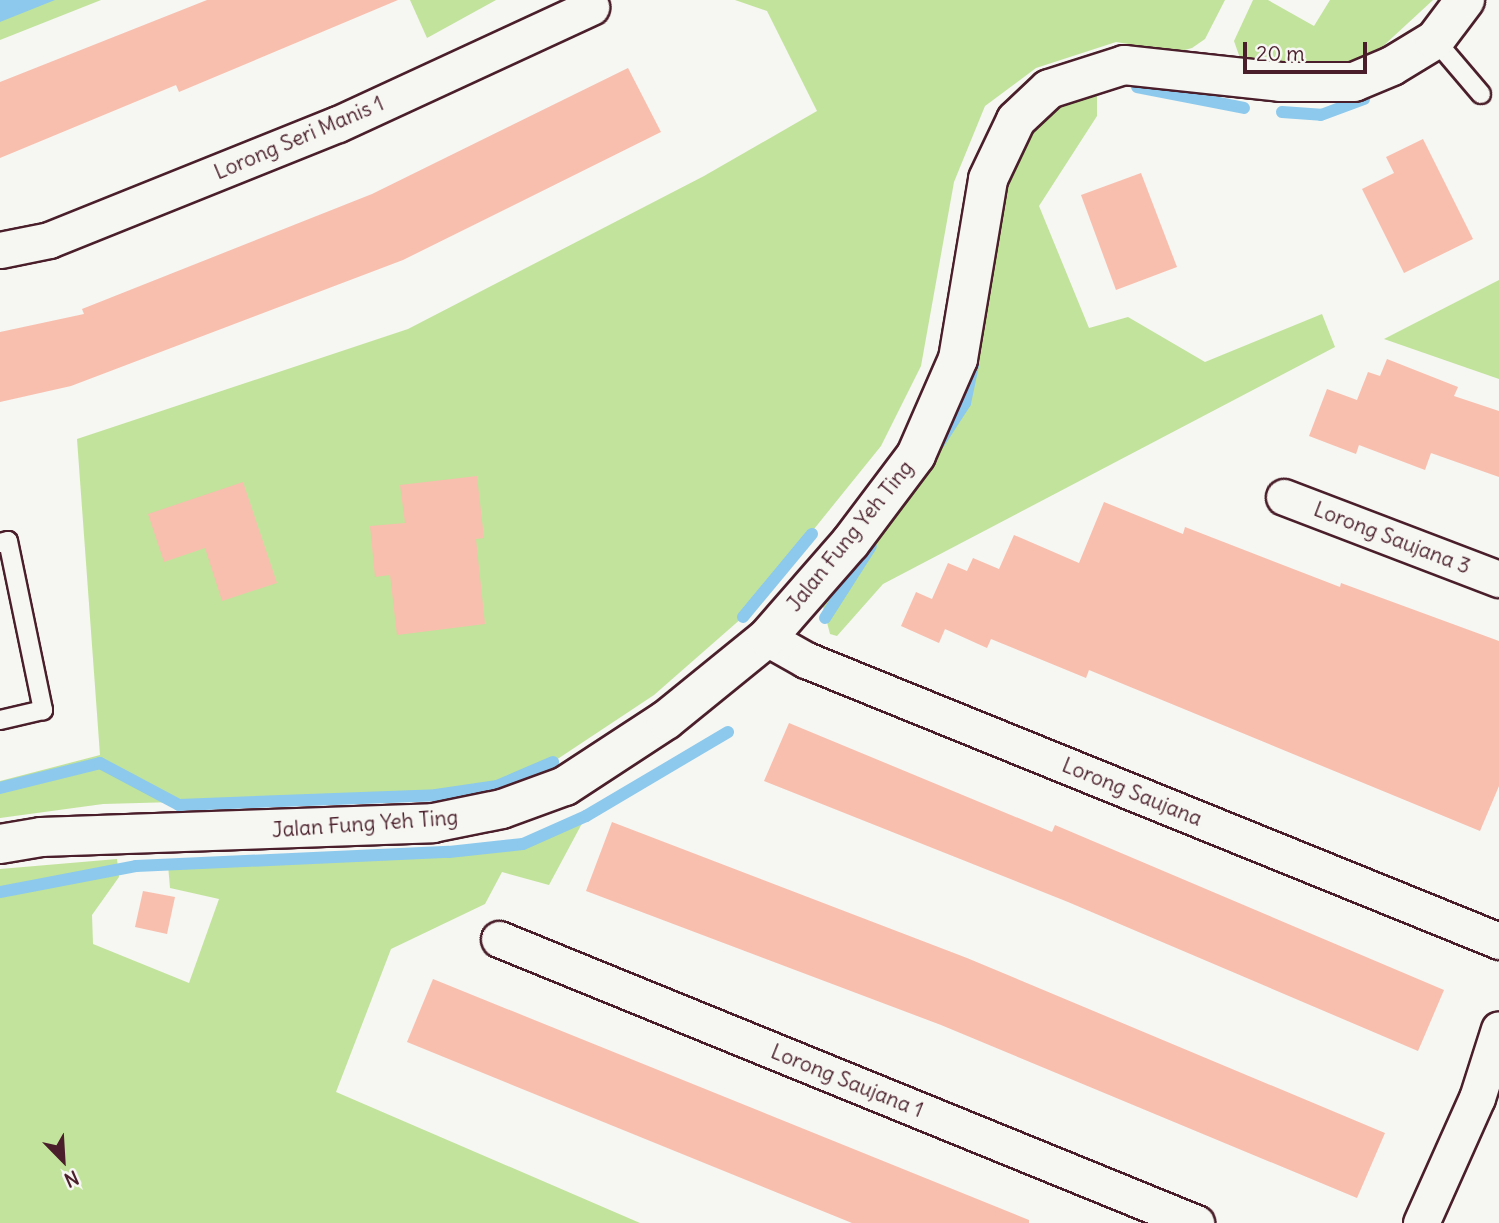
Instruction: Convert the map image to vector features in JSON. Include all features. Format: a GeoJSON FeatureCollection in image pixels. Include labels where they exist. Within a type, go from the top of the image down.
{"type":"FeatureCollection","features":[{"type":"Feature","properties":{"kind":"street","name":"Jalan Fung Yeh Ting"},"geometry":{"type":"LineString","coordinates":[[0,844],[41,837],[433,823],[502,809],[565,786],[666,720],[767,638],[850,543],[916,454],[958,359],[988,179],[1016,120],[1049,89],[1124,65],[1280,82],[1354,82],[1392,66],[1435,40],[1465,0]]}},
{"type":"Feature","properties":{"kind":"street","name":"Lorong Seri Manis 1"},"geometry":{"type":"LineString","coordinates":[[0,250],[49,240],[338,124],[591,7]]}},
{"type":"Feature","properties":{"kind":"street","name":"Lorong Saujana 3"},"geometry":{"type":"LineString","coordinates":[[1284,498],[1499,579]]}},
{"type":"Feature","properties":{"kind":"street","name":"Lorong Saujana"},"geometry":{"type":"LineString","coordinates":[[767,638],[806,660],[1499,941]]}},
{"type":"Feature","properties":{"kind":"street","name":"Lorong Saujana 1"},"geometry":{"type":"LineString","coordinates":[[499,939],[1196,1223]]}},
{"type":"Feature","properties":{"kind":"street"},"geometry":{"type":"LineString","coordinates":[[1421,1223],[1477,1098],[1499,1029]]}},
{"type":"Feature","properties":{"kind":"lane"},"geometry":{"type":"LineString","coordinates":[[1435,40],[1481,94]]}},
{"type":"Feature","properties":{"kind":"lane"},"geometry":{"type":"LineString","coordinates":[[0,543],[8,541],[43,710],[0,720]]}},
{"type":"Feature","properties":{"kind":"green space"},"geometry":{"type":"Polygon","coordinates":[[[0,0],[101,0],[0,40],[0,0]]]}},
{"type":"Feature","properties":{"kind":"green space"},"geometry":{"type":"Polygon","coordinates":[[[410,0],[496,0],[427,38],[410,0]]]}},
{"type":"Feature","properties":{"kind":"green space"},"geometry":{"type":"Polygon","coordinates":[[[735,0],[1225,0],[1205,39],[1192,48],[1177,52],[1116,42],[1036,68],[985,106],[954,182],[921,366],[881,446],[743,617],[654,695],[553,762],[497,786],[436,795],[103,804],[0,818],[0,781],[100,755],[77,439],[408,329],[704,176],[817,111],[767,11],[735,0]]]}},
{"type":"Feature","properties":{"kind":"green space"},"geometry":{"type":"Polygon","coordinates":[[[1253,0],[1268,0],[1314,26],[1330,0],[1433,0],[1381,48],[1347,64],[1264,69],[1241,61],[1234,41],[1253,0]]]}},
{"type":"Feature","properties":{"kind":"green space"},"geometry":{"type":"Polygon","coordinates":[[[1097,84],[1097,116],[1039,206],[1089,328],[1128,317],[1205,362],[1322,314],[1335,347],[883,584],[837,636],[830,634],[821,599],[885,517],[996,185],[1026,125],[1097,84]]]}},
{"type":"Feature","properties":{"kind":"green space"},"geometry":{"type":"Polygon","coordinates":[[[1499,280],[1499,379],[1384,339],[1499,280]]]}},
{"type":"Feature","properties":{"kind":"green space"},"geometry":{"type":"Polygon","coordinates":[[[586,816],[549,885],[502,872],[485,904],[391,949],[336,1092],[640,1223],[0,1223],[0,869],[117,859],[119,877],[92,915],[93,944],[189,983],[219,899],[170,888],[168,865],[449,852],[523,844],[586,816]]]}},
{"type":"Feature","properties":{"kind":"water"},"geometry":{"type":"Polygon","coordinates":[[[0,0],[55,0],[0,22],[0,0]]]}},
{"type":"Feature","properties":{"kind":"building"},"geometry":{"type":"Polygon","coordinates":[[[207,0],[398,0],[179,92],[176,85],[0,158],[0,82],[207,0]]]}},
{"type":"Feature","properties":{"kind":"building"},"geometry":{"type":"Polygon","coordinates":[[[628,68],[661,132],[403,260],[71,386],[0,402],[0,332],[84,314],[82,309],[372,194],[628,68]]]}},
{"type":"Feature","properties":{"kind":"building"},"geometry":{"type":"Polygon","coordinates":[[[1423,139],[1473,239],[1404,273],[1362,189],[1394,173],[1386,157],[1423,139]]]}},
{"type":"Feature","properties":{"kind":"building"},"geometry":{"type":"Polygon","coordinates":[[[1141,173],[1177,267],[1116,290],[1081,195],[1141,173]]]}},
{"type":"Feature","properties":{"kind":"building"},"geometry":{"type":"Polygon","coordinates":[[[1387,359],[1458,387],[1454,396],[1499,411],[1499,477],[1431,453],[1425,470],[1359,445],[1356,454],[1309,436],[1327,389],[1357,400],[1368,372],[1380,376],[1387,359]]]}},
{"type":"Feature","properties":{"kind":"building"},"geometry":{"type":"Polygon","coordinates":[[[477,476],[484,538],[476,539],[485,624],[397,635],[390,575],[375,577],[370,526],[405,523],[400,485],[477,476]]]}},
{"type":"Feature","properties":{"kind":"building"},"geometry":{"type":"Polygon","coordinates":[[[243,482],[277,583],[222,601],[205,548],[164,562],[148,514],[243,482]]]}},
{"type":"Feature","properties":{"kind":"building"},"geometry":{"type":"Polygon","coordinates":[[[1104,502],[1183,534],[1185,527],[1340,587],[1341,583],[1499,641],[1499,786],[1480,831],[1089,670],[1086,678],[991,639],[987,648],[945,629],[939,643],[901,626],[916,592],[932,599],[948,563],[967,571],[973,558],[999,569],[1014,535],[1079,563],[1104,502]]]}},
{"type":"Feature","properties":{"kind":"building"},"geometry":{"type":"Polygon","coordinates":[[[789,723],[1052,832],[1055,825],[1444,990],[1418,1051],[1068,902],[764,781],[789,723]]]}},
{"type":"Feature","properties":{"kind":"building"},"geometry":{"type":"Polygon","coordinates":[[[612,822],[967,958],[1385,1133],[1357,1198],[941,1025],[586,891],[612,822]]]}},
{"type":"Feature","properties":{"kind":"building"},"geometry":{"type":"Polygon","coordinates":[[[143,891],[175,897],[167,934],[135,927],[143,891]]]}},
{"type":"Feature","properties":{"kind":"building"},"geometry":{"type":"Polygon","coordinates":[[[433,979],[1029,1220],[1029,1223],[852,1223],[407,1042],[433,979]]]}},
{"type":"Feature","properties":{"kind":"waterway"},"geometry":{"type":"LineString","coordinates":[[1137,87],[1244,108]]}},
{"type":"Feature","properties":{"kind":"waterway"},"geometry":{"type":"LineString","coordinates":[[1282,112],[1321,115],[1364,99]]}},
{"type":"Feature","properties":{"kind":"waterway"},"geometry":{"type":"LineString","coordinates":[[939,443],[965,403],[973,365]]}},
{"type":"Feature","properties":{"kind":"waterway"},"geometry":{"type":"LineString","coordinates":[[743,617],[812,534]]}},
{"type":"Feature","properties":{"kind":"waterway"},"geometry":{"type":"LineString","coordinates":[[825,618],[871,546]]}},
{"type":"Feature","properties":{"kind":"waterway"},"geometry":{"type":"LineString","coordinates":[[0,892],[136,866],[449,852],[523,844],[586,816],[728,732]]}},
{"type":"Feature","properties":{"kind":"waterway"},"geometry":{"type":"LineString","coordinates":[[0,788],[100,763],[179,805],[436,795],[497,786],[553,762]]}}]}
